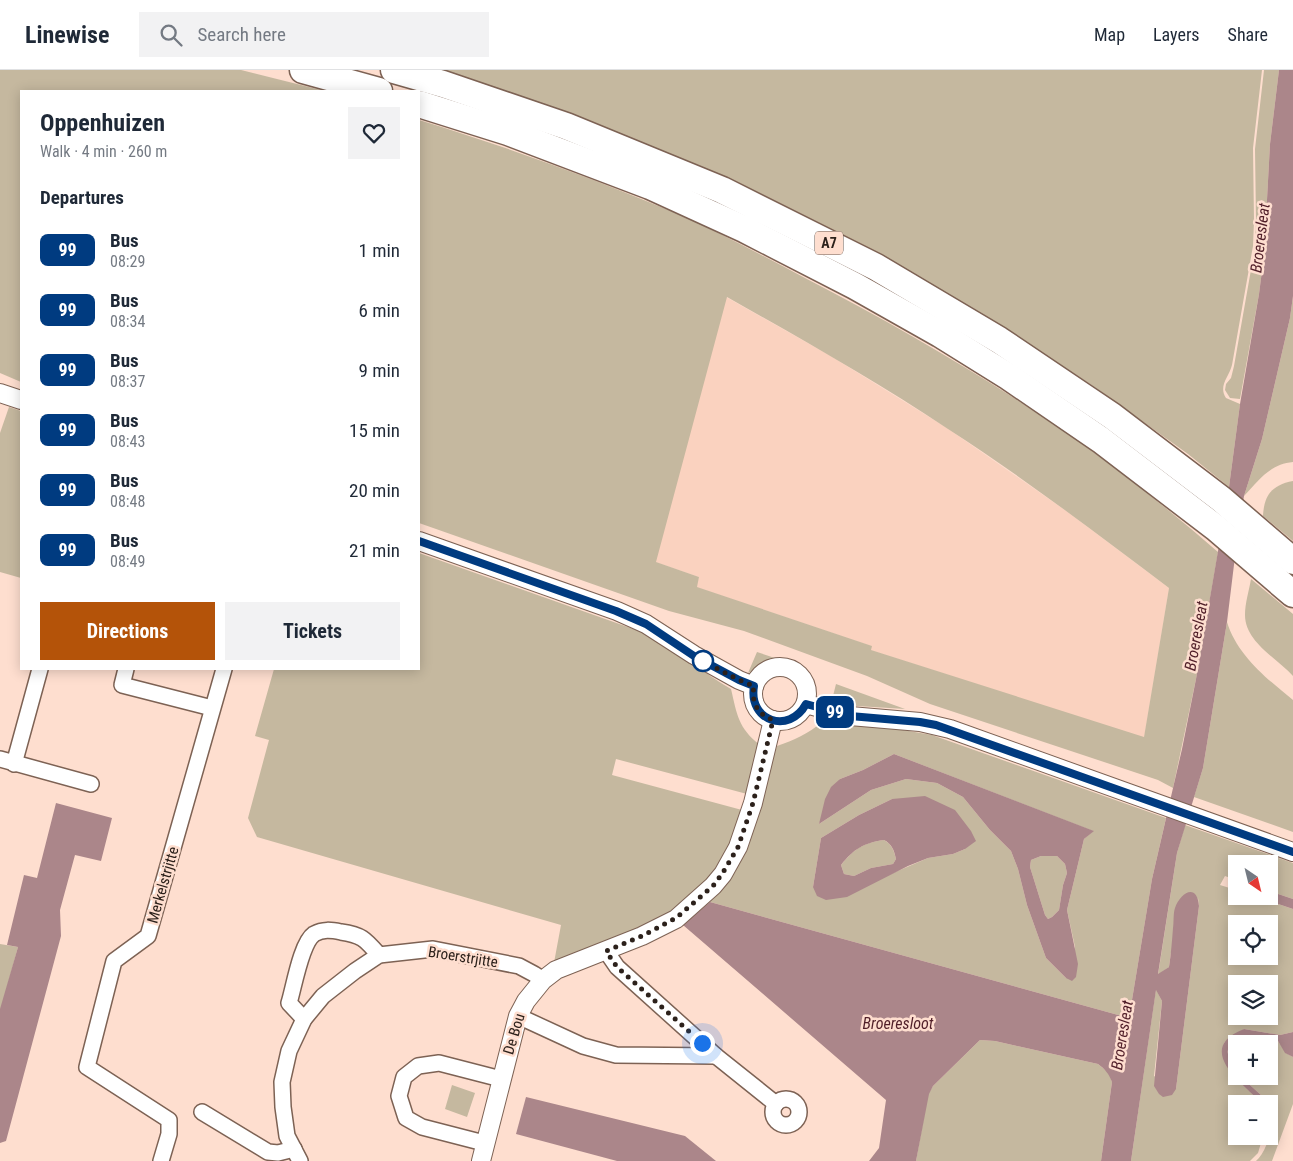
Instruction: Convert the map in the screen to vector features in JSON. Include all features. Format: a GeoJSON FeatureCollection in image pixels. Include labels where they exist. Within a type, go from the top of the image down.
{"type":"FeatureCollection","features":[{"type":"Feature","properties":{"kind":"highway"},"geometry":{"type":"LineString","coordinates":[[303,70],[375,90]]}},
{"type":"Feature","properties":{"kind":"highway","name":"A7"},"geometry":{"type":"LineString","coordinates":[[394,70],[443,84],[566,126],[603,141],[722,190],[876,267],[999,340],[1112,416],[1221,499],[1293,561]]}},
{"type":"Feature","properties":{"kind":"highway","name":"A7"},"geometry":{"type":"LineString","coordinates":[[420,104],[508,132],[650,186],[744,229],[856,286],[940,334],[1009,377],[1101,440],[1216,528],[1293,594]]}},
{"type":"Feature","properties":{"kind":"street"},"geometry":{"type":"LineString","coordinates":[[0,393],[20,400]]}},
{"type":"Feature","properties":{"kind":"street"},"geometry":{"type":"LineString","coordinates":[[420,541],[616,611],[670,638],[694,656],[754,686]]}},
{"type":"Feature","properties":{"kind":"street"},"geometry":{"type":"LineString","coordinates":[[781,666],[789,668],[796,672],[806,683],[808,691],[806,704],[792,719],[773,720],[762,714],[757,708],[754,700],[754,686],[757,679],[766,670],[781,666]]}},
{"type":"Feature","properties":{"kind":"street"},"geometry":{"type":"LineString","coordinates":[[40,670],[7,761],[91,784]]}},
{"type":"Feature","properties":{"kind":"street"},"geometry":{"type":"LineString","coordinates":[[126,670],[122,685],[212,708]]}},
{"type":"Feature","properties":{"kind":"street","name":"Merkelstrjitte"},"geometry":{"type":"LineString","coordinates":[[161,1161],[169,1134],[169,1120],[87,1067],[114,961],[148,936],[224,670]]}},
{"type":"Feature","properties":{"kind":"street"},"geometry":{"type":"LineString","coordinates":[[806,704],[850,716],[936,725],[1293,852]]}},
{"type":"Feature","properties":{"kind":"street","name":"De Bou"},"geometry":{"type":"LineString","coordinates":[[481,1161],[518,1016],[526,1001],[543,980],[556,970],[642,936],[676,918],[713,886],[738,847],[753,803],[773,720]]}},
{"type":"Feature","properties":{"kind":"street"},"geometry":{"type":"LineString","coordinates":[[304,1019],[289,1003],[306,944],[314,934],[327,930],[351,934],[366,940],[379,955]]}},
{"type":"Feature","properties":{"kind":"street","name":"Broerstrjitte"},"geometry":{"type":"LineString","coordinates":[[297,1155],[287,1136],[283,1107],[282,1082],[289,1050],[304,1019],[323,996],[355,971],[379,955],[433,949],[519,966],[543,980]]}},
{"type":"Feature","properties":{"kind":"street"},"geometry":{"type":"LineString","coordinates":[[606,951],[617,967],[716,1056],[776,1104]]}},
{"type":"Feature","properties":{"kind":"street"},"geometry":{"type":"LineString","coordinates":[[518,1016],[583,1046],[616,1055],[716,1056]]}},
{"type":"Feature","properties":{"kind":"street"},"geometry":{"type":"LineString","coordinates":[[484,1144],[422,1127],[406,1118],[399,1096],[404,1077],[418,1066],[439,1064],[501,1079]]}},
{"type":"Feature","properties":{"kind":"street"},"geometry":{"type":"LineString","coordinates":[[202,1112],[268,1152],[297,1155]]}},
{"type":"Feature","properties":{"kind":"shaded area"},"geometry":{"type":"Polygon","coordinates":[[[0,70],[241,70],[321,90],[20,90],[20,382],[0,373],[0,70]]]}},
{"type":"Feature","properties":{"kind":"shaded area"},"geometry":{"type":"Polygon","coordinates":[[[436,70],[1262,70],[1253,148],[1253,246],[1232,365],[1223,389],[1226,398],[1240,404],[1229,487],[1188,454],[1093,386],[988,318],[892,264],[436,70]]]}},
{"type":"Feature","properties":{"kind":"shaded area"},"geometry":{"type":"Polygon","coordinates":[[[1264,70],[1279,70],[1270,144],[1264,255],[1240,399],[1230,398],[1225,390],[1234,366],[1255,247],[1255,149],[1264,70]]]}},
{"type":"Feature","properties":{"kind":"shaded area"},"geometry":{"type":"Polygon","coordinates":[[[420,120],[550,164],[678,214],[742,245],[870,313],[934,349],[1058,427],[1140,487],[1218,552],[1196,679],[1173,788],[1158,780],[930,704],[867,676],[744,631],[669,611],[420,523],[420,120]],[[727,297],[656,562],[699,577],[697,587],[872,646],[871,650],[1144,737],[1169,588],[1060,506],[976,448],[921,411],[727,297]]]}},
{"type":"Feature","properties":{"kind":"shaded area"},"geometry":{"type":"Polygon","coordinates":[[[1293,296],[1293,462],[1271,469],[1244,496],[1262,439],[1290,318],[1293,296]]]}},
{"type":"Feature","properties":{"kind":"shaded area"},"geometry":{"type":"Polygon","coordinates":[[[726,297],[829,355],[947,428],[1069,513],[1169,588],[1144,738],[870,650],[871,646],[696,587],[699,577],[655,562],[726,297]]]}},
{"type":"Feature","properties":{"kind":"shaded area"},"geometry":{"type":"Polygon","coordinates":[[[9,407],[20,411],[20,578],[0,572],[0,433],[9,407]]]}},
{"type":"Feature","properties":{"kind":"shaded area"},"geometry":{"type":"Polygon","coordinates":[[[1293,481],[1293,541],[1263,516],[1265,502],[1270,492],[1280,485],[1293,481]]]}},
{"type":"Feature","properties":{"kind":"shaded area"},"geometry":{"type":"Polygon","coordinates":[[[420,553],[656,637],[731,689],[737,713],[743,726],[747,733],[760,745],[747,794],[616,759],[612,775],[742,810],[724,861],[714,876],[699,892],[661,919],[617,941],[553,968],[561,925],[257,837],[248,818],[269,740],[255,736],[274,670],[420,670],[420,553]]]}},
{"type":"Feature","properties":{"kind":"shaded area"},"geometry":{"type":"Polygon","coordinates":[[[1251,579],[1293,614],[1293,676],[1263,649],[1246,625],[1245,610],[1251,579]]]}},
{"type":"Feature","properties":{"kind":"shaded area"},"geometry":{"type":"Polygon","coordinates":[[[1227,622],[1245,656],[1263,675],[1293,700],[1293,832],[1194,797],[1203,768],[1227,622]]]}},
{"type":"Feature","properties":{"kind":"shaded area"},"geometry":{"type":"Polygon","coordinates":[[[757,652],[784,661],[768,664],[748,673],[757,652]]]}},
{"type":"Feature","properties":{"kind":"shaded area"},"geometry":{"type":"Polygon","coordinates":[[[836,684],[905,709],[857,706],[832,700],[836,684]]]}},
{"type":"Feature","properties":{"kind":"shaded area"},"geometry":{"type":"Polygon","coordinates":[[[822,722],[880,726],[932,735],[1166,818],[1152,879],[1129,1018],[710,902],[735,872],[745,850],[777,746],[801,736],[822,722]],[[894,754],[840,779],[819,824],[871,790],[906,779],[937,783],[963,797],[990,830],[1011,851],[1018,869],[1027,905],[1046,958],[1066,978],[1075,947],[1067,910],[1084,839],[1093,831],[894,754]],[[892,799],[859,815],[821,838],[813,887],[879,879],[928,858],[953,854],[965,849],[892,799]]]}},
{"type":"Feature","properties":{"kind":"shaded area"},"geometry":{"type":"Polygon","coordinates":[[[1185,825],[1270,855],[1228,855],[1228,877],[1225,876],[1220,885],[1228,888],[1228,905],[1278,904],[1293,909],[1293,1032],[1280,1035],[1244,1029],[1235,1035],[1228,1035],[1228,1040],[1224,1043],[1228,1058],[1228,1085],[1243,1085],[1253,1095],[1228,1095],[1228,1145],[1260,1145],[1258,1153],[1250,1161],[1131,1161],[1156,989],[1162,1001],[1154,1076],[1176,1089],[1199,906],[1198,898],[1171,952],[1169,967],[1158,975],[1177,853],[1185,825]]]}},
{"type":"Feature","properties":{"kind":"shaded area"},"geometry":{"type":"Polygon","coordinates":[[[884,840],[891,846],[896,859],[893,864],[871,868],[854,876],[844,874],[841,865],[855,850],[870,843],[884,840]]]}},
{"type":"Feature","properties":{"kind":"shaded area"},"geometry":{"type":"Polygon","coordinates":[[[1041,856],[1057,856],[1065,864],[1067,873],[1059,910],[1048,919],[1045,915],[1030,867],[1031,860],[1041,856]]]}},
{"type":"Feature","properties":{"kind":"shaded area"},"geometry":{"type":"Polygon","coordinates":[[[1278,858],[1293,863],[1293,899],[1278,894],[1278,858]]]}},
{"type":"Feature","properties":{"kind":"shaded area"},"geometry":{"type":"Polygon","coordinates":[[[0,944],[18,947],[1,1009],[0,1009],[0,944]]]}},
{"type":"Feature","properties":{"kind":"shaded area"},"geometry":{"type":"Polygon","coordinates":[[[980,1040],[995,1041],[1098,1064],[1109,1073],[1112,1082],[1101,1161],[916,1161],[928,1094],[933,1086],[980,1040]]]}},
{"type":"Feature","properties":{"kind":"shaded area"},"geometry":{"type":"Polygon","coordinates":[[[1278,1041],[1286,1053],[1293,1057],[1293,1104],[1278,1145],[1278,1095],[1261,1095],[1250,1085],[1278,1085],[1278,1041]]]}},
{"type":"Feature","properties":{"kind":"shaded area"},"geometry":{"type":"Polygon","coordinates":[[[452,1085],[475,1093],[467,1117],[445,1109],[452,1085]]]}},
{"type":"Feature","properties":{"kind":"shaded area"},"geometry":{"type":"Polygon","coordinates":[[[1266,1145],[1278,1145],[1272,1161],[1256,1161],[1266,1145]]]}},
{"type":"Feature","properties":{"kind":"water","name":"Broeresloot"},"geometry":{"type":"Polygon","coordinates":[[[1279,70],[1293,70],[1293,296],[1290,318],[1262,439],[1244,496],[1227,622],[1203,768],[1177,853],[1158,974],[1169,967],[1174,913],[1177,903],[1184,894],[1192,892],[1198,899],[1199,906],[1176,1089],[1172,1095],[1163,1097],[1154,1086],[1162,1001],[1156,990],[1131,1161],[1101,1161],[1112,1082],[1105,1070],[1098,1064],[995,1041],[980,1040],[933,1086],[929,1094],[916,1161],[869,1161],[879,1148],[886,1100],[683,925],[710,902],[1129,1018],[1152,879],[1196,679],[1229,487],[1240,404],[1264,255],[1270,144],[1279,70]]]}},
{"type":"Feature","properties":{"kind":"water"},"geometry":{"type":"Polygon","coordinates":[[[894,754],[1094,831],[1084,839],[1067,910],[1078,964],[1076,977],[1072,981],[1066,978],[1046,958],[1027,905],[1018,869],[1011,851],[990,830],[963,797],[937,783],[906,779],[871,790],[819,824],[825,799],[831,787],[840,779],[894,754]],[[1041,856],[1031,860],[1030,867],[1045,915],[1048,919],[1059,910],[1067,873],[1065,864],[1057,856],[1041,856]]]}},
{"type":"Feature","properties":{"kind":"water"},"geometry":{"type":"Polygon","coordinates":[[[925,796],[955,810],[976,841],[965,849],[953,854],[928,858],[908,866],[847,897],[826,900],[817,896],[813,887],[821,838],[859,815],[892,799],[925,796]],[[884,840],[865,845],[850,855],[841,865],[844,874],[854,876],[871,868],[893,864],[896,859],[892,848],[884,840]]]}},
{"type":"Feature","properties":{"kind":"water"},"geometry":{"type":"Polygon","coordinates":[[[56,803],[112,818],[101,861],[75,855],[60,910],[61,936],[6,1141],[0,1143],[0,1009],[18,947],[7,945],[24,875],[37,878],[56,803]]]}},
{"type":"Feature","properties":{"kind":"water"},"geometry":{"type":"Polygon","coordinates":[[[1278,894],[1293,899],[1293,909],[1278,904],[1278,894]]]}},
{"type":"Feature","properties":{"kind":"water"},"geometry":{"type":"Polygon","coordinates":[[[1244,1029],[1280,1035],[1293,1032],[1293,1057],[1285,1053],[1278,1041],[1278,1035],[1233,1035],[1244,1029]]]}},
{"type":"Feature","properties":{"kind":"water"},"geometry":{"type":"Polygon","coordinates":[[[1228,1038],[1228,1067],[1222,1056],[1223,1046],[1228,1038]]]}},
{"type":"Feature","properties":{"kind":"water"},"geometry":{"type":"Polygon","coordinates":[[[1242,1085],[1250,1085],[1261,1095],[1253,1095],[1242,1085]]]}},
{"type":"Feature","properties":{"kind":"water"},"geometry":{"type":"Polygon","coordinates":[[[526,1097],[685,1136],[716,1161],[617,1161],[516,1134],[526,1097]]]}},
{"type":"Feature","properties":{"kind":"bus line","name":"99"},"geometry":{"type":"LineString","coordinates":[[420,541],[616,611],[646,624],[670,638],[694,656],[754,686],[753,693],[757,708],[762,714],[773,720],[786,721],[792,719],[806,704],[850,716],[936,725],[1293,852]]}},
{"type":"Feature","properties":{"kind":"route"},"geometry":{"type":"LineString","coordinates":[[702,1043],[617,967],[606,951],[642,936],[676,918],[713,886],[738,847],[753,803],[773,720],[762,714],[757,708],[753,693],[754,686],[703,661]]}},
{"type":"Feature","properties":{"kind":"water label","name":"Broeresleat"},"geometry":{"type":"Point","coordinates":[1260,238]}},
{"type":"Feature","properties":{"kind":"water label","name":"Broeresleat"},"geometry":{"type":"Point","coordinates":[1196,636]}},
{"type":"Feature","properties":{"kind":"water label","name":"Broeresleat"},"geometry":{"type":"Point","coordinates":[1122,1035]}}]}
